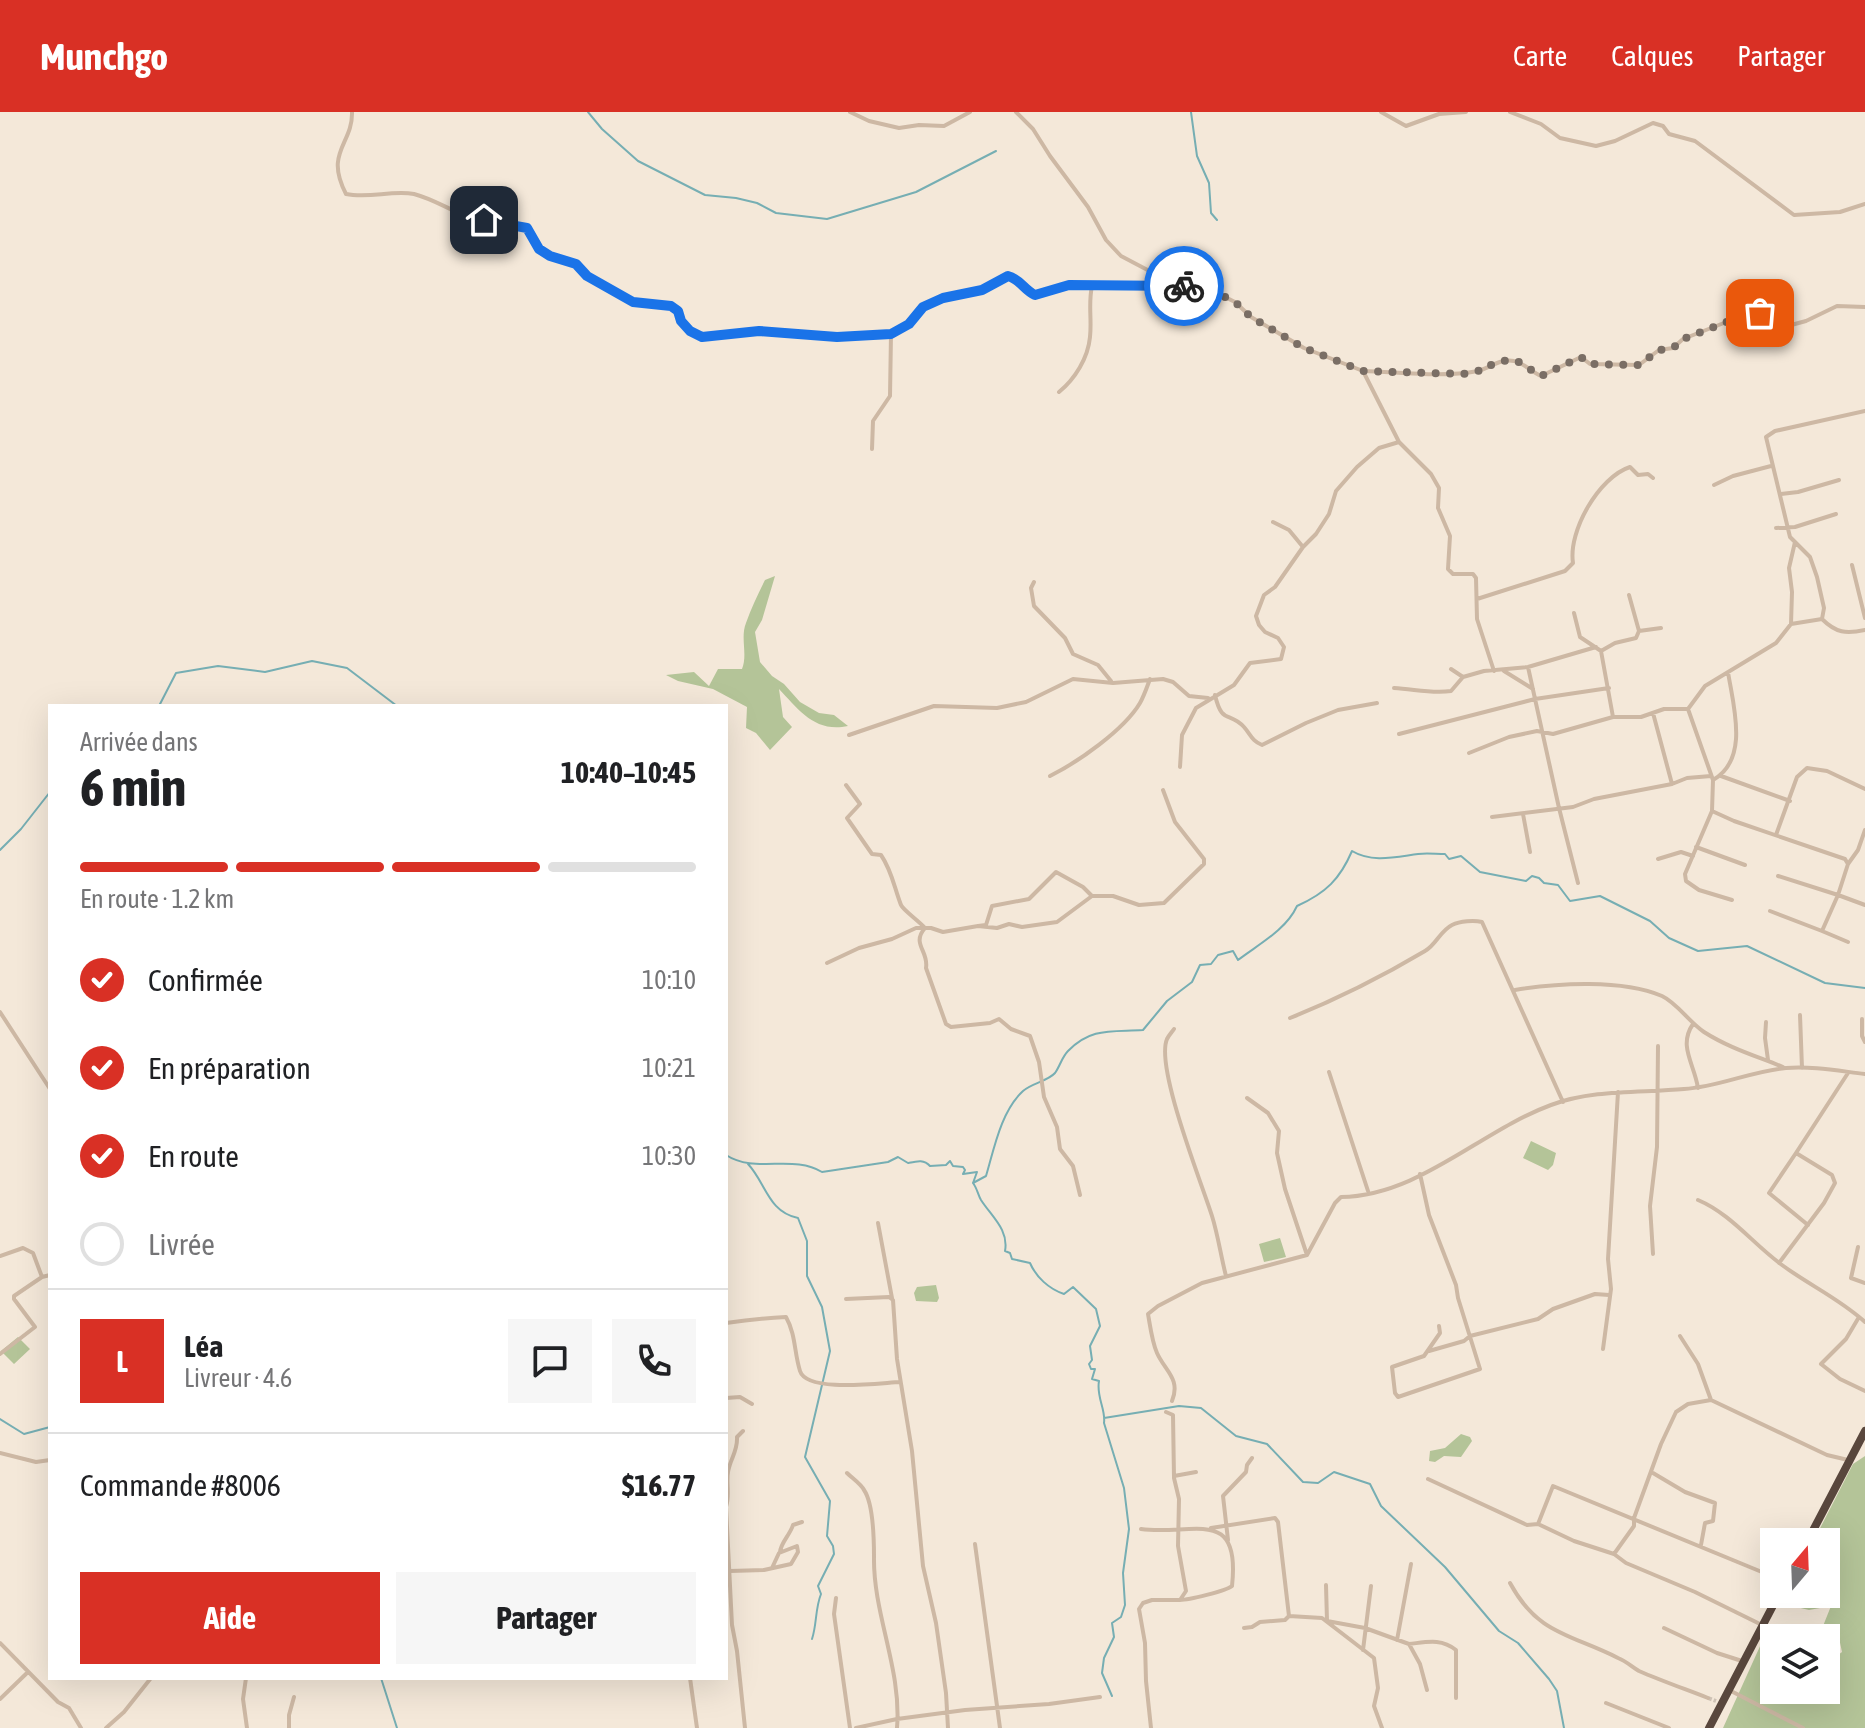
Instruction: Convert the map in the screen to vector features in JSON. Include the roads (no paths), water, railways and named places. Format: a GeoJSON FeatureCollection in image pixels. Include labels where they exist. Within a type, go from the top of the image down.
{"type":"FeatureCollection","features":[{"type":"Feature","properties":{"kind":"highway"},"geometry":{"type":"LineString","coordinates":[[1814,1528],[1865,1431]]}},
{"type":"Feature","properties":{"kind":"highway"},"geometry":{"type":"LineString","coordinates":[[1709,1728],[1718,1702],[1728,1690],[1760,1630]]}},
{"type":"Feature","properties":{"kind":"street"},"geometry":{"type":"LineString","coordinates":[[352,112],[352,126],[338,154],[338,171],[346,194],[359,197],[406,193],[436,200],[467,217],[527,228],[539,249],[550,256],[576,264],[587,276],[633,302],[671,306],[678,311],[681,321],[690,331],[702,337],[759,331],[837,337],[891,334],[909,324],[923,307],[943,298],[982,290],[1008,276],[1022,282],[1035,295],[1069,285],[1209,289],[1235,302],[1251,317],[1304,348],[1363,371],[1463,374],[1487,369],[1507,360],[1517,361],[1541,376],[1581,357],[1590,364],[1639,365],[1659,350],[1673,348],[1683,339],[1760,313],[1780,328],[1806,321],[1837,306],[1865,307]]}},
{"type":"Feature","properties":{"kind":"street"},"geometry":{"type":"LineString","coordinates":[[850,112],[869,121],[899,128],[944,126],[970,112]]}},
{"type":"Feature","properties":{"kind":"street"},"geometry":{"type":"LineString","coordinates":[[1016,112],[1033,129],[1088,207],[1106,240],[1121,256],[1177,286]]}},
{"type":"Feature","properties":{"kind":"street"},"geometry":{"type":"LineString","coordinates":[[1381,112],[1406,126],[1439,114],[1466,112]]}},
{"type":"Feature","properties":{"kind":"street"},"geometry":{"type":"LineString","coordinates":[[1510,112],[1541,124],[1560,138],[1596,146],[1615,141],[1653,123],[1663,126],[1669,134],[1695,141],[1794,215],[1840,212],[1865,204]]}},
{"type":"Feature","properties":{"kind":"street"},"geometry":{"type":"LineString","coordinates":[[1059,392],[1072,381],[1089,347],[1088,303],[1092,286]]}},
{"type":"Feature","properties":{"kind":"street"},"geometry":{"type":"LineString","coordinates":[[872,449],[873,421],[890,396],[891,334]]}},
{"type":"Feature","properties":{"kind":"street"},"geometry":{"type":"LineString","coordinates":[[1363,371],[1399,442],[1431,474],[1439,488],[1438,508],[1450,536],[1448,569],[1453,574],[1473,574],[1477,619],[1494,671]]}},
{"type":"Feature","properties":{"kind":"street"},"geometry":{"type":"LineString","coordinates":[[1822,619],[1824,608],[1817,577],[1810,557],[1790,537],[1766,437],[1775,431],[1865,411]]}},
{"type":"Feature","properties":{"kind":"street"},"geometry":{"type":"LineString","coordinates":[[1180,767],[1182,735],[1196,708],[1234,685],[1250,663],[1281,659],[1284,647],[1278,638],[1265,632],[1256,616],[1264,595],[1275,587],[1316,534],[1329,514],[1336,491],[1357,467],[1379,448],[1399,442]]}},
{"type":"Feature","properties":{"kind":"street"},"geometry":{"type":"LineString","coordinates":[[1714,485],[1733,476],[1771,466]]}},
{"type":"Feature","properties":{"kind":"street"},"geometry":{"type":"LineString","coordinates":[[1477,599],[1565,571],[1573,563],[1571,550],[1581,517],[1613,476],[1630,467],[1638,475],[1648,474],[1653,478]]}},
{"type":"Feature","properties":{"kind":"street"},"geometry":{"type":"LineString","coordinates":[[1781,494],[1839,480]]}},
{"type":"Feature","properties":{"kind":"street"},"geometry":{"type":"LineString","coordinates":[[1776,528],[1787,525],[1795,527],[1836,514]]}},
{"type":"Feature","properties":{"kind":"street"},"geometry":{"type":"LineString","coordinates":[[1273,522],[1289,530],[1303,547]]}},
{"type":"Feature","properties":{"kind":"street"},"geometry":{"type":"LineString","coordinates":[[1688,709],[1705,686],[1776,643],[1791,624],[1789,568],[1795,542]]}},
{"type":"Feature","properties":{"kind":"street"},"geometry":{"type":"LineString","coordinates":[[1852,565],[1865,618]]}},
{"type":"Feature","properties":{"kind":"street"},"geometry":{"type":"LineString","coordinates":[[1034,582],[1031,588],[1034,606],[1065,638],[1073,654],[1098,665],[1113,683]]}},
{"type":"Feature","properties":{"kind":"street"},"geometry":{"type":"LineString","coordinates":[[1601,651],[1615,643],[1636,638],[1639,631],[1629,595]]}},
{"type":"Feature","properties":{"kind":"street"},"geometry":{"type":"LineString","coordinates":[[1574,613],[1580,637],[1601,651],[1613,717]]}},
{"type":"Feature","properties":{"kind":"street"},"geometry":{"type":"LineString","coordinates":[[1791,624],[1822,619]]}},
{"type":"Feature","properties":{"kind":"street"},"geometry":{"type":"LineString","coordinates":[[1822,619],[1835,631],[1849,633],[1865,630]]}},
{"type":"Feature","properties":{"kind":"street"},"geometry":{"type":"LineString","coordinates":[[1639,631],[1661,628]]}},
{"type":"Feature","properties":{"kind":"street"},"geometry":{"type":"LineString","coordinates":[[1394,688],[1423,689],[1436,694],[1451,691],[1463,677],[1528,667],[1596,647]]}},
{"type":"Feature","properties":{"kind":"street"},"geometry":{"type":"LineString","coordinates":[[1528,667],[1578,883]]}},
{"type":"Feature","properties":{"kind":"street"},"geometry":{"type":"LineString","coordinates":[[1451,669],[1463,677]]}},
{"type":"Feature","properties":{"kind":"street"},"geometry":{"type":"LineString","coordinates":[[1503,670],[1533,689]]}},
{"type":"Feature","properties":{"kind":"street"},"geometry":{"type":"LineString","coordinates":[[1721,775],[1736,745],[1738,728],[1728,671]]}},
{"type":"Feature","properties":{"kind":"street"},"geometry":{"type":"LineString","coordinates":[[849,735],[934,706],[997,708],[1026,702],[1073,679],[1113,683],[1150,679],[1173,682],[1189,696],[1208,698]]}},
{"type":"Feature","properties":{"kind":"street"},"geometry":{"type":"LineString","coordinates":[[1050,776],[1127,720],[1141,702],[1150,679]]}},
{"type":"Feature","properties":{"kind":"street"},"geometry":{"type":"LineString","coordinates":[[1399,734],[1535,699],[1609,688]]}},
{"type":"Feature","properties":{"kind":"street"},"geometry":{"type":"LineString","coordinates":[[1215,695],[1224,717],[1243,727],[1250,738],[1262,745],[1338,710],[1377,703]]}},
{"type":"Feature","properties":{"kind":"street"},"geometry":{"type":"LineString","coordinates":[[1469,753],[1509,737],[1542,732],[1553,734],[1613,717],[1641,717],[1673,708],[1688,709]]}},
{"type":"Feature","properties":{"kind":"street"},"geometry":{"type":"LineString","coordinates":[[1688,709],[1712,778],[1712,811],[1685,874],[1686,881],[1699,890],[1732,900]]}},
{"type":"Feature","properties":{"kind":"street"},"geometry":{"type":"LineString","coordinates":[[1653,713],[1672,784]]}},
{"type":"Feature","properties":{"kind":"street"},"geometry":{"type":"LineString","coordinates":[[1776,835],[1797,777],[1807,768],[1827,771],[1865,789]]}},
{"type":"Feature","properties":{"kind":"street"},"geometry":{"type":"LineString","coordinates":[[1492,817],[1559,808],[1672,784],[1687,778],[1721,775],[1790,801]]}},
{"type":"Feature","properties":{"kind":"street"},"geometry":{"type":"LineString","coordinates":[[846,785],[860,804],[847,818],[872,854],[881,855],[890,868],[901,907],[925,928]]}},
{"type":"Feature","properties":{"kind":"street"},"geometry":{"type":"LineString","coordinates":[[978,926],[997,928],[1009,924],[1022,927],[1057,922],[1092,896],[1113,896],[1139,905],[1164,903],[1204,864],[1204,859],[1175,822],[1163,790]]}},
{"type":"Feature","properties":{"kind":"street"},"geometry":{"type":"LineString","coordinates":[[1712,811],[1832,853],[1845,859],[1848,864]]}},
{"type":"Feature","properties":{"kind":"street"},"geometry":{"type":"LineString","coordinates":[[1523,814],[1530,852]]}},
{"type":"Feature","properties":{"kind":"street"},"geometry":{"type":"LineString","coordinates":[[1822,931],[1865,830]]}},
{"type":"Feature","properties":{"kind":"street"},"geometry":{"type":"LineString","coordinates":[[1696,847],[1745,865]]}},
{"type":"Feature","properties":{"kind":"street"},"geometry":{"type":"LineString","coordinates":[[1658,859],[1681,852],[1693,856]]}},
{"type":"Feature","properties":{"kind":"street"},"geometry":{"type":"LineString","coordinates":[[827,963],[906,931],[925,928],[943,932],[986,925],[992,906],[1029,899],[1056,872],[1083,887],[1092,896]]}},
{"type":"Feature","properties":{"kind":"street"},"geometry":{"type":"LineString","coordinates":[[1778,876],[1865,905]]}},
{"type":"Feature","properties":{"kind":"street"},"geometry":{"type":"LineString","coordinates":[[1770,911],[1848,942]]}},
{"type":"Feature","properties":{"kind":"street"},"geometry":{"type":"LineString","coordinates":[[1290,1018],[1347,993],[1430,948],[1440,934],[1452,925],[1476,920],[1482,922],[1515,990],[1563,1102]]}},
{"type":"Feature","properties":{"kind":"street"},"geometry":{"type":"LineString","coordinates":[[925,928],[919,935],[918,943],[927,961],[926,968],[946,1024],[951,1027],[990,1023],[999,1019],[1011,1029],[1030,1036],[1039,1062],[1044,1097],[1057,1127],[1060,1149],[1073,1166],[1080,1195]]}},
{"type":"Feature","properties":{"kind":"street"},"geometry":{"type":"LineString","coordinates":[[1515,990],[1543,986],[1634,988],[1666,998],[1693,1024],[1732,1048],[1785,1068]]}},
{"type":"Feature","properties":{"kind":"street"},"geometry":{"type":"LineString","coordinates":[[0,1012],[48,1086]]}},
{"type":"Feature","properties":{"kind":"street"},"geometry":{"type":"LineString","coordinates":[[1800,1015],[1802,1068]]}},
{"type":"Feature","properties":{"kind":"street"},"geometry":{"type":"LineString","coordinates":[[1862,1019],[1865,1042]]}},
{"type":"Feature","properties":{"kind":"street"},"geometry":{"type":"LineString","coordinates":[[1766,1022],[1768,1061]]}},
{"type":"Feature","properties":{"kind":"street"},"geometry":{"type":"LineString","coordinates":[[1693,1024],[1686,1035],[1685,1045],[1698,1088]]}},
{"type":"Feature","properties":{"kind":"street"},"geometry":{"type":"LineString","coordinates":[[1174,1029],[1167,1039],[1165,1054],[1171,1091],[1183,1136],[1213,1219],[1226,1276]]}},
{"type":"Feature","properties":{"kind":"street"},"geometry":{"type":"LineString","coordinates":[[1653,1254],[1650,1206],[1657,1147],[1658,1046]]}},
{"type":"Feature","properties":{"kind":"street"},"geometry":{"type":"LineString","coordinates":[[1172,1401],[1174,1379],[1157,1353],[1148,1314],[1202,1283],[1307,1255],[1341,1197],[1392,1190],[1529,1115],[1563,1102],[1618,1092],[1698,1088],[1785,1068],[1865,1074]]}},
{"type":"Feature","properties":{"kind":"street"},"geometry":{"type":"LineString","coordinates":[[1329,1072],[1369,1192]]}},
{"type":"Feature","properties":{"kind":"street"},"geometry":{"type":"LineString","coordinates":[[1808,1225],[1769,1193],[1848,1072]]}},
{"type":"Feature","properties":{"kind":"street"},"geometry":{"type":"LineString","coordinates":[[1603,1349],[1610,1295],[1608,1259],[1618,1092]]}},
{"type":"Feature","properties":{"kind":"street"},"geometry":{"type":"LineString","coordinates":[[1247,1098],[1268,1113],[1279,1131],[1277,1153],[1285,1189],[1307,1255]]}},
{"type":"Feature","properties":{"kind":"street"},"geometry":{"type":"LineString","coordinates":[[1779,1263],[1830,1193],[1835,1179],[1796,1153]]}},
{"type":"Feature","properties":{"kind":"street"},"geometry":{"type":"LineString","coordinates":[[1420,1174],[1429,1215],[1456,1285],[1458,1298],[1470,1336],[1480,1369],[1398,1397],[1392,1367],[1414,1361],[1427,1352],[1464,1341],[1470,1336],[1538,1319],[1553,1309],[1595,1294],[1610,1295]]}},
{"type":"Feature","properties":{"kind":"street"},"geometry":{"type":"LineString","coordinates":[[1698,1200],[1714,1207],[1779,1263],[1865,1322]]}},
{"type":"Feature","properties":{"kind":"street"},"geometry":{"type":"LineString","coordinates":[[878,1223],[892,1298],[923,1566],[936,1623],[948,1728]]}},
{"type":"Feature","properties":{"kind":"street"},"geometry":{"type":"LineString","coordinates":[[1858,1247],[1851,1278],[1865,1283]]}},
{"type":"Feature","properties":{"kind":"street"},"geometry":{"type":"LineString","coordinates":[[0,1256],[23,1248],[33,1253],[42,1277]]}},
{"type":"Feature","properties":{"kind":"street"},"geometry":{"type":"LineString","coordinates":[[0,1354],[35,1327],[14,1296],[48,1276]]}},
{"type":"Feature","properties":{"kind":"street"},"geometry":{"type":"LineString","coordinates":[[846,1299],[892,1298]]}},
{"type":"Feature","properties":{"kind":"street"},"geometry":{"type":"LineString","coordinates":[[728,1323],[786,1317],[793,1329],[801,1374],[811,1384],[900,1382]]}},
{"type":"Feature","properties":{"kind":"street"},"geometry":{"type":"LineString","coordinates":[[1859,1317],[1846,1339],[1821,1364],[1840,1379],[1865,1391]]}},
{"type":"Feature","properties":{"kind":"street"},"geometry":{"type":"LineString","coordinates":[[1427,1352],[1440,1333],[1439,1326]]}},
{"type":"Feature","properties":{"kind":"street"},"geometry":{"type":"LineString","coordinates":[[1680,1336],[1698,1364],[1711,1400]]}},
{"type":"Feature","properties":{"kind":"street"},"geometry":{"type":"LineString","coordinates":[[728,1398],[740,1397],[752,1404]]}},
{"type":"Feature","properties":{"kind":"street"},"geometry":{"type":"LineString","coordinates":[[1614,1554],[1634,1526],[1634,1518],[1661,1444],[1676,1412],[1688,1404],[1711,1400],[1827,1455],[1850,1461]]}},
{"type":"Feature","properties":{"kind":"street"},"geometry":{"type":"LineString","coordinates":[[1166,1412],[1173,1415],[1174,1476],[1179,1499],[1178,1546],[1186,1591],[1180,1600]]}},
{"type":"Feature","properties":{"kind":"street"},"geometry":{"type":"LineString","coordinates":[[728,1504],[728,1471],[736,1452],[737,1437],[743,1431]]}},
{"type":"Feature","properties":{"kind":"street"},"geometry":{"type":"LineString","coordinates":[[0,1453],[36,1462],[48,1460]]}},
{"type":"Feature","properties":{"kind":"street"},"geometry":{"type":"LineString","coordinates":[[1151,1728],[1145,1643],[1139,1609],[1143,1603],[1152,1600],[1192,1600],[1202,1593],[1223,1592],[1232,1586],[1234,1561],[1228,1540],[1223,1496],[1246,1472],[1252,1458]]}},
{"type":"Feature","properties":{"kind":"street"},"geometry":{"type":"LineString","coordinates":[[1174,1476],[1196,1472]]}},
{"type":"Feature","properties":{"kind":"street"},"geometry":{"type":"LineString","coordinates":[[847,1473],[864,1489],[868,1502],[875,1545],[874,1568],[894,1685],[897,1728]]}},
{"type":"Feature","properties":{"kind":"street"},"geometry":{"type":"LineString","coordinates":[[1652,1473],[1685,1492],[1715,1503],[1713,1521],[1705,1523],[1701,1545]]}},
{"type":"Feature","properties":{"kind":"street"},"geometry":{"type":"LineString","coordinates":[[1428,1479],[1527,1525],[1538,1524],[1574,1541],[1614,1554],[1626,1563],[1761,1624]]}},
{"type":"Feature","properties":{"kind":"street"},"geometry":{"type":"LineString","coordinates":[[1538,1524],[1553,1486],[1760,1571]]}},
{"type":"Feature","properties":{"kind":"street"},"geometry":{"type":"LineString","coordinates":[[1206,1529],[1275,1518],[1278,1522],[1289,1616]]}},
{"type":"Feature","properties":{"kind":"street"},"geometry":{"type":"LineString","coordinates":[[772,1568],[793,1525],[802,1522]]}},
{"type":"Feature","properties":{"kind":"street"},"geometry":{"type":"LineString","coordinates":[[1141,1529],[1178,1530],[1191,1527],[1220,1532],[1228,1540]]}},
{"type":"Feature","properties":{"kind":"street"},"geometry":{"type":"LineString","coordinates":[[975,1544],[1000,1728]]}},
{"type":"Feature","properties":{"kind":"street"},"geometry":{"type":"LineString","coordinates":[[745,1728],[728,1573],[772,1568],[794,1561],[797,1546],[780,1552]]}},
{"type":"Feature","properties":{"kind":"street"},"geometry":{"type":"LineString","coordinates":[[1397,1640],[1411,1564]]}},
{"type":"Feature","properties":{"kind":"street"},"geometry":{"type":"LineString","coordinates":[[1510,1583],[1521,1603],[1545,1625],[1619,1658],[1636,1669],[1708,1698]]}},
{"type":"Feature","properties":{"kind":"street"},"geometry":{"type":"LineString","coordinates":[[1326,1585],[1327,1621],[1374,1658],[1378,1688],[1374,1706],[1382,1728]]}},
{"type":"Feature","properties":{"kind":"street"},"geometry":{"type":"LineString","coordinates":[[1363,1650],[1371,1586]]}},
{"type":"Feature","properties":{"kind":"street"},"geometry":{"type":"LineString","coordinates":[[836,1598],[837,1640],[853,1728],[897,1719],[1100,1697]]}},
{"type":"Feature","properties":{"kind":"street"},"geometry":{"type":"LineString","coordinates":[[1244,1628],[1260,1622],[1285,1620],[1289,1616],[1309,1615],[1365,1628],[1409,1644],[1437,1641],[1449,1644],[1456,1650],[1456,1698]]}},
{"type":"Feature","properties":{"kind":"street"},"geometry":{"type":"LineString","coordinates":[[1664,1628],[1742,1661]]}},
{"type":"Feature","properties":{"kind":"street"},"geometry":{"type":"LineString","coordinates":[[0,1643],[58,1702],[69,1708],[81,1728]]}},
{"type":"Feature","properties":{"kind":"street"},"geometry":{"type":"LineString","coordinates":[[1409,1644],[1420,1664],[1427,1690]]}},
{"type":"Feature","properties":{"kind":"street"},"geometry":{"type":"LineString","coordinates":[[0,1699],[28,1672]]}},
{"type":"Feature","properties":{"kind":"street"},"geometry":{"type":"LineString","coordinates":[[106,1728],[124,1712],[149,1680]]}},
{"type":"Feature","properties":{"kind":"street"},"geometry":{"type":"LineString","coordinates":[[246,1680],[243,1699],[247,1728]]}},
{"type":"Feature","properties":{"kind":"street"},"geometry":{"type":"LineString","coordinates":[[690,1680],[697,1728]]}},
{"type":"Feature","properties":{"kind":"street"},"geometry":{"type":"LineString","coordinates":[[1728,1690],[1803,1728]]}},
{"type":"Feature","properties":{"kind":"street"},"geometry":{"type":"LineString","coordinates":[[289,1728],[294,1697]]}},
{"type":"Feature","properties":{"kind":"street"},"geometry":{"type":"LineString","coordinates":[[1606,1703],[1669,1728]]}},
{"type":"Feature","properties":{"kind":"waterway"},"geometry":{"type":"LineString","coordinates":[[588,112],[638,161],[705,195],[757,203],[776,213],[827,219],[916,192],[996,151]]}},
{"type":"Feature","properties":{"kind":"waterway"},"geometry":{"type":"LineString","coordinates":[[1191,112],[1197,156],[1209,183],[1211,213],[1217,220]]}},
{"type":"Feature","properties":{"kind":"waterway"},"geometry":{"type":"LineString","coordinates":[[160,704],[176,673],[218,666],[265,672],[312,661],[347,668],[394,704]]}},
{"type":"Feature","properties":{"kind":"waterway"},"geometry":{"type":"LineString","coordinates":[[0,850],[48,795]]}},
{"type":"Feature","properties":{"kind":"waterway"},"geometry":{"type":"LineString","coordinates":[[973,1183],[986,1176],[999,1131],[1015,1099],[1027,1088],[1055,1073],[1066,1053],[1077,1043],[1102,1032],[1143,1030],[1167,1001],[1192,982],[1200,965],[1211,964],[1218,955],[1233,951],[1238,960],[1263,942],[1286,922],[1297,906],[1331,884],[1352,851],[1376,858],[1424,854],[1445,854],[1449,859],[1461,856],[1480,872],[1526,881],[1532,876],[1544,883],[1558,885],[1570,901],[1600,896],[1650,921],[1669,938],[1698,951],[1747,946],[1825,983],[1865,988]]}},
{"type":"Feature","properties":{"kind":"waterway"},"geometry":{"type":"LineString","coordinates":[[728,1156],[749,1163],[799,1164],[822,1172],[888,1162],[898,1157],[908,1163],[923,1161],[930,1166],[946,1165],[950,1161],[953,1166],[963,1167],[963,1174],[977,1172],[973,1183],[1002,1230],[1005,1251],[1010,1253],[1012,1259],[1030,1263],[1039,1278],[1053,1289],[1064,1294],[1073,1287],[1096,1309],[1100,1326],[1090,1346],[1092,1360],[1089,1364],[1091,1369],[1095,1369],[1092,1379],[1099,1381],[1104,1423],[1124,1488],[1129,1529],[1123,1573],[1125,1605],[1121,1617],[1112,1623],[1114,1637],[1104,1658],[1102,1673],[1112,1696]]}},
{"type":"Feature","properties":{"kind":"waterway"},"geometry":{"type":"LineString","coordinates":[[748,1164],[780,1210],[798,1218],[807,1241],[807,1276],[822,1307],[830,1351],[805,1457],[830,1501],[827,1536],[834,1554],[818,1586],[821,1594],[812,1639]]}},
{"type":"Feature","properties":{"kind":"waterway"},"geometry":{"type":"LineString","coordinates":[[1104,1418],[1179,1406],[1201,1408],[1236,1436],[1267,1444],[1303,1482],[1318,1483],[1334,1472],[1370,1484],[1381,1506],[1445,1567],[1499,1631],[1518,1643],[1549,1679],[1557,1691],[1564,1728]]}},
{"type":"Feature","properties":{"kind":"waterway"},"geometry":{"type":"LineString","coordinates":[[0,1419],[24,1434],[48,1428]]}},
{"type":"Feature","properties":{"kind":"waterway"},"geometry":{"type":"LineString","coordinates":[[382,1680],[397,1728]]}},
{"type":"Feature","properties":{"kind":"tunnel"},"geometry":{"type":"LineString","coordinates":[[1708,1698],[1716,1701]]}}]}
